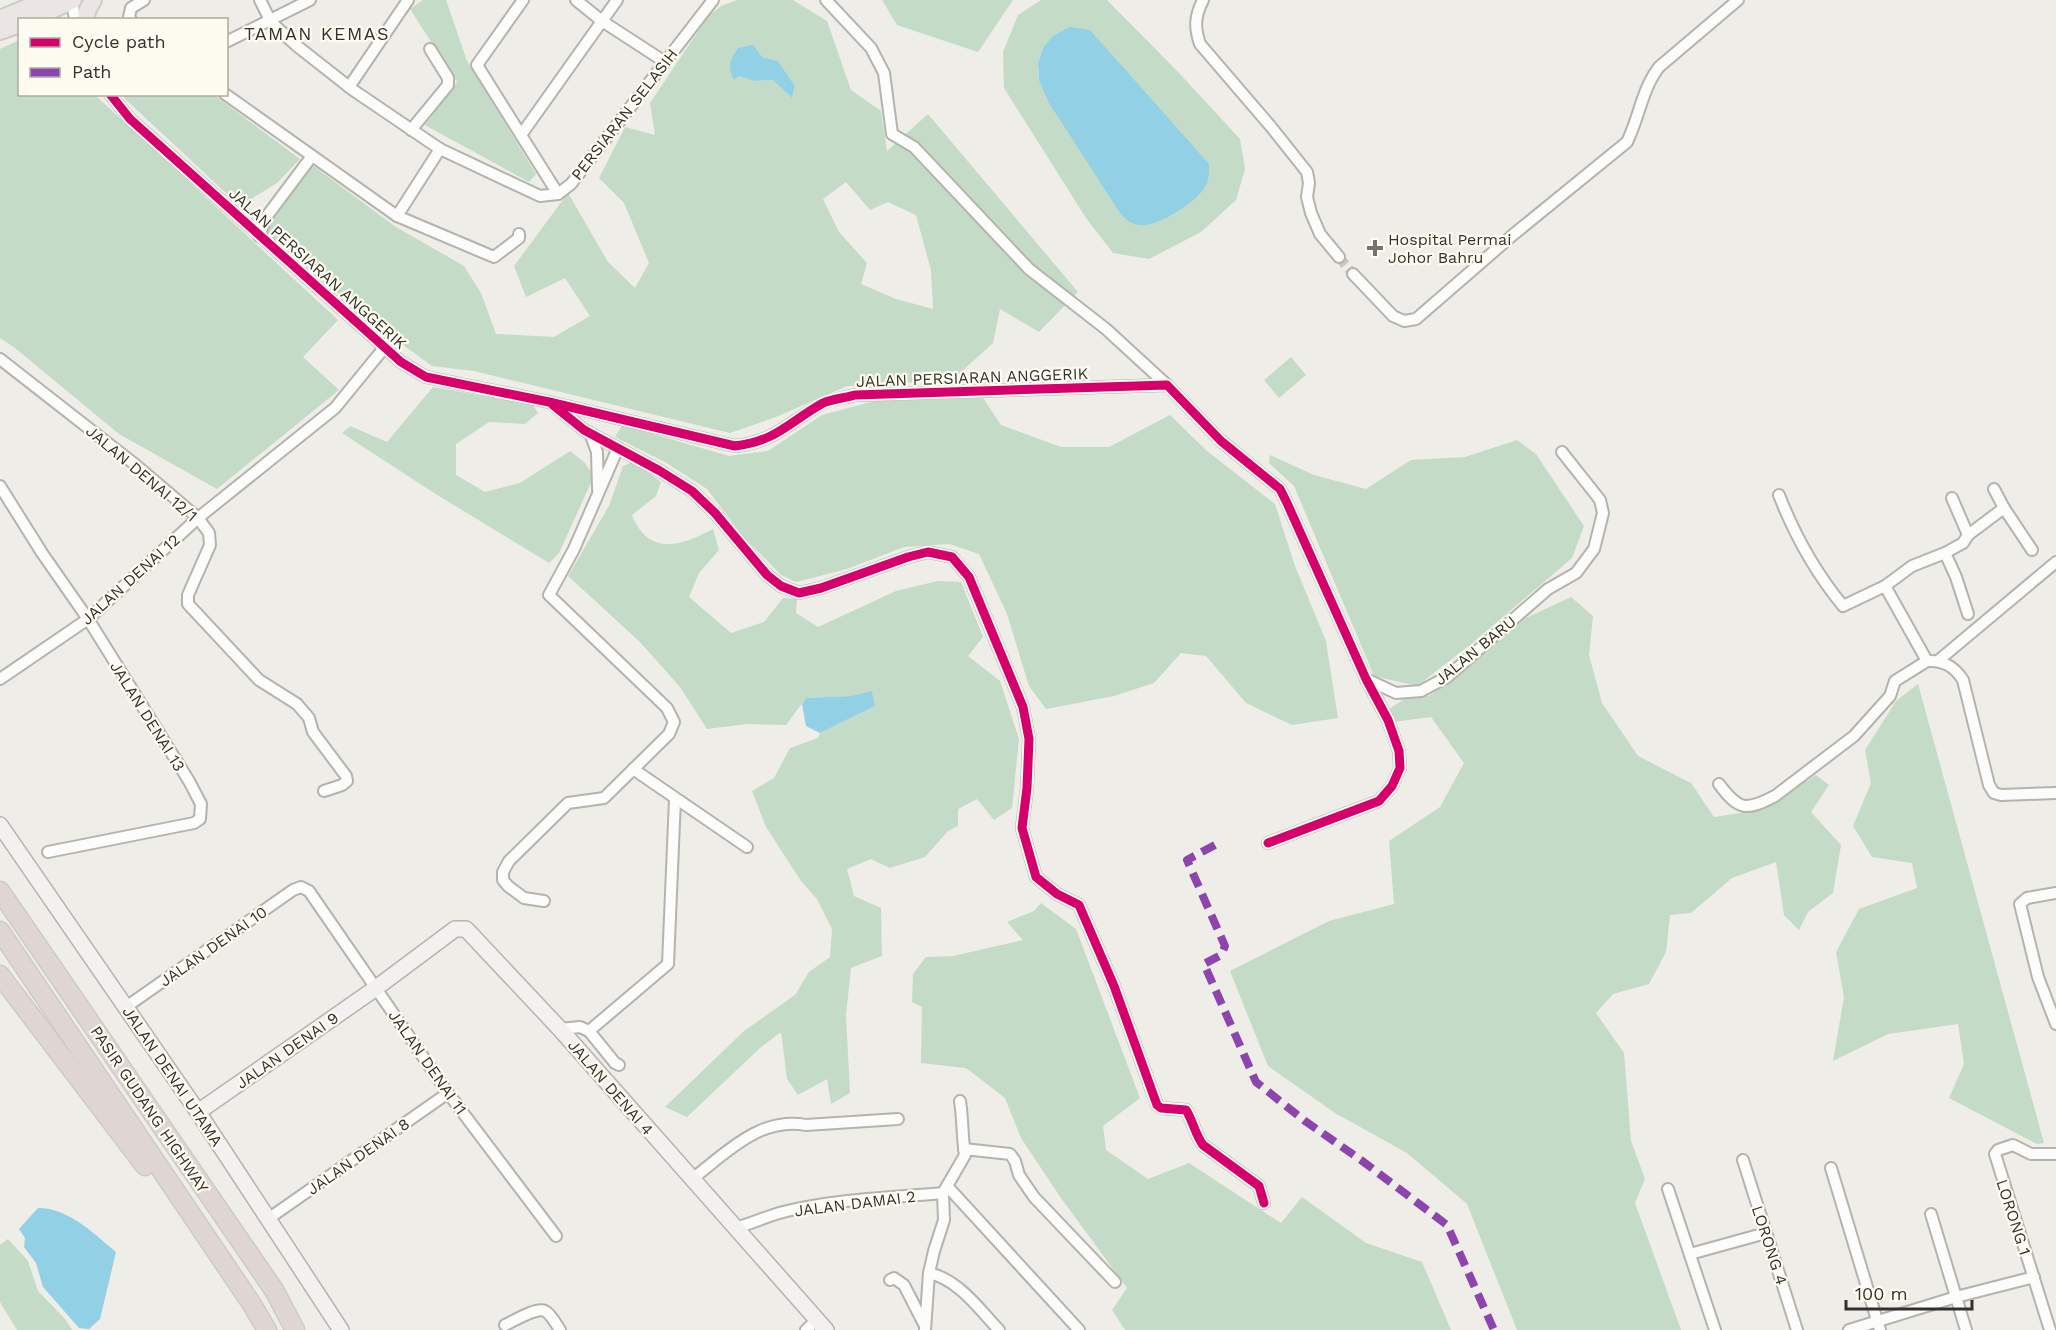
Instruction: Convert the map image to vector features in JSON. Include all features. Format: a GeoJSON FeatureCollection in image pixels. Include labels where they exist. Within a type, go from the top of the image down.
{"type":"FeatureCollection","features":[{"type":"Feature","properties":{"kind":"highway","name":"PASIR GUDANG HIGHWAY"},"geometry":{"type":"LineString","coordinates":[[0,891],[274,1290],[296,1330]]}},
{"type":"Feature","properties":{"kind":"highway","name":"PASIR GUDANG HIGHWAY"},"geometry":{"type":"LineString","coordinates":[[0,931],[267,1330]]}},
{"type":"Feature","properties":{"kind":"highway"},"geometry":{"type":"LineString","coordinates":[[0,975],[251,1303]]}},
{"type":"Feature","properties":{"kind":"main road"},"geometry":{"type":"LineString","coordinates":[[19,18],[29,0]]}},
{"type":"Feature","properties":{"kind":"main road"},"geometry":{"type":"LineString","coordinates":[[21,18],[45,0]]}},
{"type":"Feature","properties":{"kind":"main road"},"geometry":{"type":"LineString","coordinates":[[86,18],[93,0]]}},
{"type":"Feature","properties":{"kind":"main road"},"geometry":{"type":"LineString","coordinates":[[25,18],[68,1]]}},
{"type":"Feature","properties":{"kind":"main road"},"geometry":{"type":"LineString","coordinates":[[0,31],[17,21]]}},
{"type":"Feature","properties":{"kind":"street"},"geometry":{"type":"LineString","coordinates":[[130,18],[131,8],[144,0]]}},
{"type":"Feature","properties":{"kind":"street","name":"PERSIARAN SELASIH"},"geometry":{"type":"LineString","coordinates":[[260,0],[271,21],[297,46],[349,87],[440,148],[540,196],[558,194],[571,184],[713,0]]}},
{"type":"Feature","properties":{"kind":"street"},"geometry":{"type":"LineString","coordinates":[[228,41],[310,0]]}},
{"type":"Feature","properties":{"kind":"street"},"geometry":{"type":"LineString","coordinates":[[349,87],[408,0]]}},
{"type":"Feature","properties":{"kind":"street"},"geometry":{"type":"LineString","coordinates":[[523,0],[477,65],[558,194]]}},
{"type":"Feature","properties":{"kind":"street"},"geometry":{"type":"LineString","coordinates":[[576,0],[602,21],[665,62]]}},
{"type":"Feature","properties":{"kind":"street"},"geometry":{"type":"LineString","coordinates":[[521,135],[617,0]]}},
{"type":"Feature","properties":{"kind":"street"},"geometry":{"type":"LineString","coordinates":[[826,0],[871,48],[884,73],[892,134],[914,147],[1029,269],[1106,329],[1167,385],[1221,441],[1280,489],[1366,679],[1388,720],[1399,751],[1400,768],[1392,786],[1379,801],[1268,843]]}},
{"type":"Feature","properties":{"kind":"street"},"geometry":{"type":"LineString","coordinates":[[1203,0],[1197,14],[1195,30],[1200,44],[1272,128],[1306,172],[1309,183],[1307,197],[1311,213],[1320,234],[1339,257]]}},
{"type":"Feature","properties":{"kind":"street"},"geometry":{"type":"LineString","coordinates":[[1353,274],[1393,316],[1404,321],[1416,319],[1514,234],[1627,142],[1651,77],[1665,60],[1738,0]]}},
{"type":"Feature","properties":{"kind":"street"},"geometry":{"type":"LineString","coordinates":[[68,1],[74,18]]}},
{"type":"Feature","properties":{"kind":"street"},"geometry":{"type":"LineString","coordinates":[[411,130],[448,85],[448,78],[430,50]]}},
{"type":"Feature","properties":{"kind":"street","name":"JALAN PERSIARAN ANGGERIK"},"geometry":{"type":"LineString","coordinates":[[112,96],[130,119],[384,348],[400,362],[426,377],[549,402],[735,446],[754,444],[770,438],[825,402],[855,396],[1167,385]]}},
{"type":"Feature","properties":{"kind":"street"},"geometry":{"type":"LineString","coordinates":[[228,96],[398,216],[494,257],[519,238],[519,234]]}},
{"type":"Feature","properties":{"kind":"street"},"geometry":{"type":"LineString","coordinates":[[398,216],[440,148]]}},
{"type":"Feature","properties":{"kind":"street"},"geometry":{"type":"LineString","coordinates":[[259,236],[267,216],[312,156]]}},
{"type":"Feature","properties":{"kind":"street","name":"JALAN DENAI 12"},"geometry":{"type":"LineString","coordinates":[[0,679],[88,619],[198,518],[335,408],[384,348]]}},
{"type":"Feature","properties":{"kind":"street","name":"JALAN DENAI 12/1"},"geometry":{"type":"LineString","coordinates":[[0,359],[137,465],[198,518],[209,533],[210,545],[188,595],[188,604],[259,680],[297,704],[309,718],[313,732],[346,776],[347,781],[342,786],[324,792]]}},
{"type":"Feature","properties":{"kind":"street"},"geometry":{"type":"LineString","coordinates":[[549,402],[590,433],[692,491],[715,513],[767,575],[781,586],[799,592],[821,588],[928,552],[952,557],[969,577],[1023,707],[1029,739],[1027,788],[1022,828],[1036,877],[1057,894],[1079,905],[1114,986],[1157,1105],[1161,1108],[1186,1110],[1191,1117],[1197,1138],[1203,1145],[1259,1186],[1264,1203]]}},
{"type":"Feature","properties":{"kind":"street"},"geometry":{"type":"LineString","coordinates":[[590,433],[597,452],[597,495]]}},
{"type":"Feature","properties":{"kind":"street"},"geometry":{"type":"LineString","coordinates":[[544,901],[524,898],[508,886],[503,880],[503,872],[509,861],[563,806],[574,801],[604,798],[669,734],[673,726],[673,718],[667,708],[549,595],[574,549],[618,448]]}},
{"type":"Feature","properties":{"kind":"street","name":"JALAN BARU"},"geometry":{"type":"LineString","coordinates":[[1366,679],[1396,693],[1421,691],[1447,677],[1548,590],[1576,573],[1594,549],[1603,513],[1600,500],[1562,452]]}},
{"type":"Feature","properties":{"kind":"street","name":"JALAN DENAI 13"},"geometry":{"type":"LineString","coordinates":[[0,486],[42,553],[88,619],[201,804],[200,819],[194,823],[48,852]]}},
{"type":"Feature","properties":{"kind":"street"},"geometry":{"type":"LineString","coordinates":[[1994,489],[2032,550]]}},
{"type":"Feature","properties":{"kind":"street"},"geometry":{"type":"LineString","coordinates":[[1779,495],[1793,532],[1818,573],[1843,606],[1885,586],[1912,566],[1963,543],[1968,535],[2004,508]]}},
{"type":"Feature","properties":{"kind":"street"},"geometry":{"type":"LineString","coordinates":[[1952,498],[1968,535]]}},
{"type":"Feature","properties":{"kind":"street"},"geometry":{"type":"LineString","coordinates":[[1945,552],[1968,614]]}},
{"type":"Feature","properties":{"kind":"street"},"geometry":{"type":"LineString","coordinates":[[1719,784],[1739,806],[1761,803],[1775,796],[1854,736],[1890,696],[1896,681],[1927,661],[1940,660],[2056,562]]}},
{"type":"Feature","properties":{"kind":"street"},"geometry":{"type":"LineString","coordinates":[[1885,586],[1927,661]]}},
{"type":"Feature","properties":{"kind":"street"},"geometry":{"type":"LineString","coordinates":[[1940,660],[1953,668],[1963,680],[1989,785],[1994,793],[2001,795],[2056,793]]}},
{"type":"Feature","properties":{"kind":"street"},"geometry":{"type":"LineString","coordinates":[[633,770],[747,847]]}},
{"type":"Feature","properties":{"kind":"street"},"geometry":{"type":"LineString","coordinates":[[589,1031],[668,964],[675,799]]}},
{"type":"Feature","properties":{"kind":"street","name":"JALAN DENAI UTAMA"},"geometry":{"type":"LineString","coordinates":[[0,825],[198,1112],[341,1330]]}},
{"type":"Feature","properties":{"kind":"street","name":"JALAN DENAI 10"},"geometry":{"type":"LineString","coordinates":[[126,1007],[293,890],[301,887]]}},
{"type":"Feature","properties":{"kind":"street","name":"JALAN DENAI 11"},"geometry":{"type":"LineString","coordinates":[[301,887],[309,891],[448,1093],[556,1236]]}},
{"type":"Feature","properties":{"kind":"street"},"geometry":{"type":"LineString","coordinates":[[2056,892],[2023,900],[2020,904],[2038,977],[2056,1024]]}},
{"type":"Feature","properties":{"kind":"street","name":"JALAN DENAI 4"},"geometry":{"type":"LineString","coordinates":[[376,987],[455,929],[460,927],[470,932],[560,1029],[735,1228],[816,1327]]}},
{"type":"Feature","properties":{"kind":"street","name":"JALAN DENAI 9"},"geometry":{"type":"LineString","coordinates":[[198,1112],[376,987]]}},
{"type":"Feature","properties":{"kind":"street"},"geometry":{"type":"LineString","coordinates":[[560,1029],[580,1027],[589,1031],[619,1065]]}},
{"type":"Feature","properties":{"kind":"street","name":"JALAN DENAI 8"},"geometry":{"type":"LineString","coordinates":[[268,1219],[448,1093]]}},
{"type":"Feature","properties":{"kind":"street"},"geometry":{"type":"LineString","coordinates":[[925,1328],[929,1273],[944,1220],[945,1190],[964,1160],[962,1141],[964,1126],[960,1101]]}},
{"type":"Feature","properties":{"kind":"street"},"geometry":{"type":"LineString","coordinates":[[692,1179],[747,1137],[780,1123],[806,1125],[898,1119]]}},
{"type":"Feature","properties":{"kind":"street","name":"LORONG 1"},"geometry":{"type":"LineString","coordinates":[[2050,1330],[1995,1152],[2013,1145],[2031,1154],[2056,1154]]}},
{"type":"Feature","properties":{"kind":"street"},"geometry":{"type":"LineString","coordinates":[[964,1149],[1010,1154],[1015,1161],[1019,1175],[1034,1197],[1115,1282]]}},
{"type":"Feature","properties":{"kind":"street","name":"LORONG 4"},"geometry":{"type":"LineString","coordinates":[[1743,1160],[1797,1330]]}},
{"type":"Feature","properties":{"kind":"street"},"geometry":{"type":"LineString","coordinates":[[1831,1168],[1879,1325]]}},
{"type":"Feature","properties":{"kind":"street"},"geometry":{"type":"LineString","coordinates":[[1668,1189],[1715,1330]]}},
{"type":"Feature","properties":{"kind":"street"},"geometry":{"type":"LineString","coordinates":[[945,1190],[1012,1256],[1079,1330]]}},
{"type":"Feature","properties":{"kind":"street","name":"JALAN DAMAI 2"},"geometry":{"type":"LineString","coordinates":[[735,1228],[800,1208],[945,1190]]}},
{"type":"Feature","properties":{"kind":"street"},"geometry":{"type":"LineString","coordinates":[[1931,1214],[1966,1330]]}},
{"type":"Feature","properties":{"kind":"street"},"geometry":{"type":"LineString","coordinates":[[1690,1254],[1766,1233]]}},
{"type":"Feature","properties":{"kind":"street"},"geometry":{"type":"LineString","coordinates":[[929,1273],[951,1282],[999,1330]]}},
{"type":"Feature","properties":{"kind":"street","name":"LORONG 1"},"geometry":{"type":"LineString","coordinates":[[1849,1330],[1879,1325],[1956,1297],[2034,1277]]}},
{"type":"Feature","properties":{"kind":"street"},"geometry":{"type":"LineString","coordinates":[[890,1280],[894,1278],[904,1285],[925,1328]]}},
{"type":"Feature","properties":{"kind":"street"},"geometry":{"type":"LineString","coordinates":[[505,1325],[542,1310],[560,1330]]}},
{"type":"Feature","properties":{"kind":"green space"},"geometry":{"type":"Polygon","coordinates":[[[423,0],[446,0],[467,61],[536,174],[529,182],[425,125],[457,82],[410,9],[423,0]]]}},
{"type":"Feature","properties":{"kind":"green space"},"geometry":{"type":"Polygon","coordinates":[[[737,0],[793,0],[827,21],[851,90],[881,111],[887,151],[928,114],[1078,292],[1039,332],[1000,309],[993,343],[952,380],[847,386],[776,417],[730,433],[474,371],[432,366],[373,323],[265,231],[312,165],[396,227],[464,266],[481,293],[496,334],[554,337],[590,316],[565,278],[526,297],[514,266],[568,193],[608,262],[635,288],[649,263],[624,203],[599,178],[625,127],[655,135],[650,103],[709,15],[721,6],[737,0]],[[762,57],[739,76],[754,81],[773,80],[792,98],[795,86],[778,61],[762,57]],[[846,182],[823,199],[839,232],[867,263],[861,284],[896,299],[933,309],[931,270],[916,215],[888,202],[870,210],[846,182]]]}},
{"type":"Feature","properties":{"kind":"green space"},"geometry":{"type":"Polygon","coordinates":[[[882,0],[1013,0],[978,52],[897,25],[882,0]]]}},
{"type":"Feature","properties":{"kind":"green space"},"geometry":{"type":"Polygon","coordinates":[[[1041,0],[1107,0],[1240,139],[1245,169],[1236,200],[1201,232],[1149,259],[1113,253],[1086,218],[1004,88],[1003,52],[1018,15],[1041,0]],[[1090,30],[1043,48],[1038,63],[1039,80],[1128,74],[1090,30]]]}},
{"type":"Feature","properties":{"kind":"green space"},"geometry":{"type":"Polygon","coordinates":[[[18,41],[18,96],[96,96],[338,320],[303,357],[339,390],[217,489],[119,434],[0,338],[0,49],[18,41]]]}},
{"type":"Feature","properties":{"kind":"green space"},"geometry":{"type":"Polygon","coordinates":[[[124,96],[215,96],[300,159],[277,183],[240,206],[124,96]]]}},
{"type":"Feature","properties":{"kind":"green space"},"geometry":{"type":"Polygon","coordinates":[[[1291,357],[1306,375],[1279,398],[1264,380],[1291,357]]]}},
{"type":"Feature","properties":{"kind":"green space"},"geometry":{"type":"Polygon","coordinates":[[[433,387],[533,405],[538,413],[525,424],[489,422],[456,444],[456,475],[485,492],[520,483],[570,451],[584,462],[594,476],[559,553],[549,563],[434,493],[342,433],[350,426],[387,442],[433,387]]]}},
{"type":"Feature","properties":{"kind":"green space"},"geometry":{"type":"Polygon","coordinates":[[[983,398],[1001,425],[1061,447],[1109,447],[1170,415],[1207,451],[1275,504],[1295,566],[1326,641],[1338,718],[1292,725],[1246,703],[1206,656],[1181,653],[1154,683],[1114,696],[1046,709],[1029,686],[1007,614],[979,554],[949,544],[904,547],[847,569],[796,582],[781,575],[744,537],[707,489],[665,462],[615,437],[622,425],[729,456],[768,451],[822,415],[875,401],[983,398]]]}},
{"type":"Feature","properties":{"kind":"green space"},"geometry":{"type":"Polygon","coordinates":[[[1517,440],[1536,454],[1584,526],[1572,558],[1470,645],[1417,686],[1374,676],[1294,486],[1269,463],[1270,455],[1314,475],[1366,489],[1411,460],[1465,457],[1517,440]]]}},
{"type":"Feature","properties":{"kind":"green space"},"geometry":{"type":"Polygon","coordinates":[[[633,462],[661,482],[656,496],[632,515],[647,537],[667,544],[678,543],[713,529],[719,550],[699,573],[689,597],[731,633],[764,622],[783,598],[797,599],[796,613],[818,627],[896,591],[938,581],[961,582],[983,637],[968,656],[1000,681],[1019,739],[1012,808],[994,820],[977,799],[958,809],[958,826],[948,831],[925,857],[890,868],[871,859],[847,869],[854,896],[881,908],[882,956],[851,968],[846,1015],[850,1093],[831,1104],[827,1079],[798,1095],[787,1079],[781,1032],[760,1048],[687,1117],[665,1107],[744,1031],[795,995],[809,972],[830,957],[832,929],[817,899],[801,881],[766,827],[752,791],[774,778],[790,748],[818,738],[820,733],[875,706],[872,691],[851,696],[806,698],[786,725],[747,724],[707,729],[680,687],[640,642],[568,576],[609,506],[623,466],[633,462]]]}},
{"type":"Feature","properties":{"kind":"green space"},"geometry":{"type":"Polygon","coordinates":[[[1571,597],[1593,616],[1589,655],[1602,703],[1638,756],[1691,783],[1714,817],[1760,810],[1816,775],[1829,785],[1811,812],[1841,845],[1833,893],[1808,912],[1799,930],[1784,915],[1776,862],[1732,878],[1691,913],[1670,915],[1666,952],[1649,984],[1613,994],[1596,1013],[1624,1053],[1631,1141],[1645,1179],[1635,1203],[1681,1330],[1517,1330],[1467,1204],[1407,1153],[1335,1113],[1268,1066],[1230,971],[1329,921],[1394,904],[1389,841],[1440,807],[1464,763],[1431,717],[1393,722],[1389,709],[1409,696],[1429,696],[1461,673],[1526,618],[1571,597]]]}},
{"type":"Feature","properties":{"kind":"green space"},"geometry":{"type":"Polygon","coordinates":[[[1918,684],[2044,1143],[2037,1144],[1949,1098],[1964,1064],[1958,1024],[1888,1034],[1833,1061],[1844,997],[1836,952],[1859,909],[1917,888],[1912,863],[1872,857],[1853,826],[1871,783],[1865,750],[1896,701],[1918,684]]]}},
{"type":"Feature","properties":{"kind":"green space"},"geometry":{"type":"Polygon","coordinates":[[[1041,903],[1076,929],[1140,1098],[1103,1126],[1106,1150],[1148,1179],[1189,1163],[1281,1223],[1302,1197],[1366,1243],[1422,1262],[1451,1330],[1125,1330],[1112,1310],[1127,1288],[1061,1198],[1021,1138],[1005,1098],[966,1068],[921,1063],[922,1007],[912,1002],[913,974],[926,957],[953,956],[1023,940],[1007,922],[1034,911],[1041,903]]]}},
{"type":"Feature","properties":{"kind":"green space"},"geometry":{"type":"Polygon","coordinates":[[[8,1239],[28,1261],[38,1291],[65,1319],[72,1330],[17,1330],[0,1302],[0,1245],[8,1239]]]}},
{"type":"Feature","properties":{"kind":"water"},"geometry":{"type":"Polygon","coordinates":[[[1070,27],[1090,30],[1209,164],[1208,181],[1203,190],[1183,208],[1164,219],[1139,225],[1120,213],[1049,103],[1039,80],[1038,63],[1043,48],[1053,36],[1070,27]]]}},
{"type":"Feature","properties":{"kind":"water"},"geometry":{"type":"Polygon","coordinates":[[[753,45],[762,57],[778,61],[795,86],[792,98],[773,80],[754,81],[739,76],[734,80],[730,67],[733,56],[738,48],[753,45]]]}},
{"type":"Feature","properties":{"kind":"water"},"geometry":{"type":"Polygon","coordinates":[[[872,691],[875,706],[820,733],[806,726],[802,704],[806,698],[851,696],[872,691]]]}},
{"type":"Feature","properties":{"kind":"water"},"geometry":{"type":"Polygon","coordinates":[[[38,1208],[60,1212],[70,1217],[116,1252],[100,1319],[89,1329],[79,1328],[43,1287],[36,1263],[24,1247],[25,1238],[19,1229],[38,1208]]]}},
{"type":"Feature","properties":{"kind":"tunnel"},"geometry":{"type":"LineString","coordinates":[[1339,257],[1353,274]]}},
{"type":"Feature","properties":{"kind":"marked path"},"geometry":{"type":"LineString","coordinates":[[1215,845],[1187,860],[1225,946],[1221,955],[1204,964],[1256,1082],[1305,1121],[1447,1225],[1494,1330]]}},
{"type":"Feature","properties":{"kind":"cycle path"},"geometry":{"type":"LineString","coordinates":[[112,96],[130,119],[401,362],[426,377],[549,402],[735,446],[762,440],[830,400],[855,395],[1167,385],[1221,441],[1280,489],[1366,679],[1388,720],[1399,751],[1400,768],[1392,786],[1379,801],[1268,843]]}},
{"type":"Feature","properties":{"kind":"cycle path"},"geometry":{"type":"LineString","coordinates":[[553,405],[584,430],[692,491],[715,513],[767,575],[781,586],[799,593],[821,588],[928,552],[952,557],[969,577],[1023,707],[1029,739],[1027,788],[1022,828],[1036,877],[1057,894],[1079,905],[1114,986],[1157,1105],[1161,1108],[1186,1110],[1203,1145],[1259,1186],[1264,1203]]}},
{"type":"Feature","properties":{"kind":"place","name":"Hospital Permai Johor Bahru"},"geometry":{"type":"Point","coordinates":[1375,248]}},
{"type":"Feature","properties":{"kind":"district","name":"TAMAN KEMAS"},"geometry":{"type":"Point","coordinates":[317,34]}}]}
